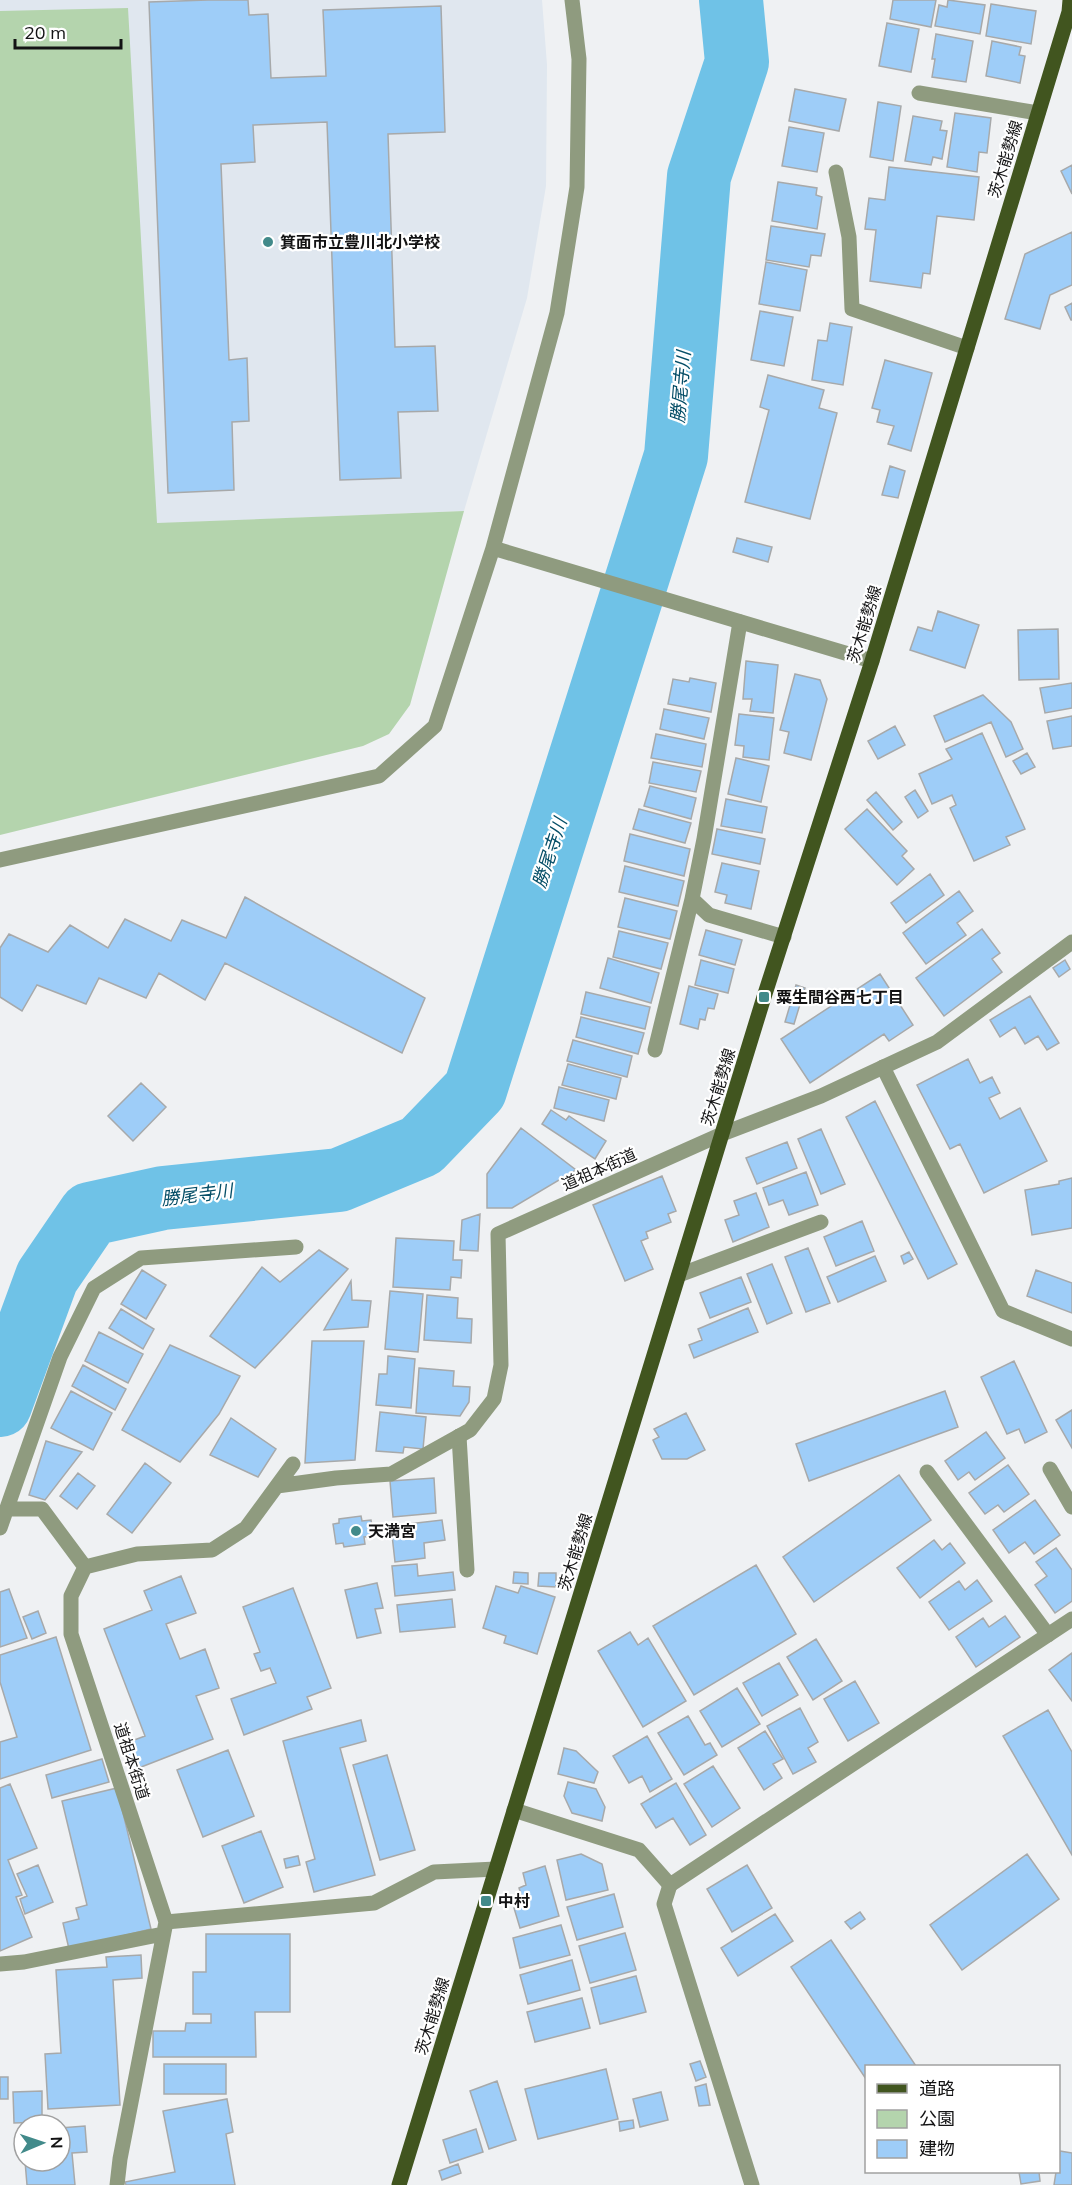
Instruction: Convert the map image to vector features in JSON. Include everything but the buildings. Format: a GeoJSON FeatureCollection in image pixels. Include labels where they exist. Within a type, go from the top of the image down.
{"type":"FeatureCollection","features":[{"type":"Feature","properties":{"kind":"main road","name":"茨木能勢線"},"geometry":{"type":"LineString","coordinates":[[399,2185],[722,1134],[872,661],[1069,12],[1070,0]]}},
{"type":"Feature","properties":{"kind":"street"},"geometry":{"type":"LineString","coordinates":[[0,860],[379,776],[435,726],[493,548],[557,314],[577,187],[579,59],[572,0]]}},
{"type":"Feature","properties":{"kind":"street"},"geometry":{"type":"LineString","coordinates":[[919,93],[1038,113]]}},
{"type":"Feature","properties":{"kind":"street"},"geometry":{"type":"LineString","coordinates":[[836,172],[849,237],[852,309],[967,348]]}},
{"type":"Feature","properties":{"kind":"street"},"geometry":{"type":"LineString","coordinates":[[493,548],[872,661]]}},
{"type":"Feature","properties":{"kind":"street"},"geometry":{"type":"LineString","coordinates":[[655,1050],[692,899],[704,839],[740,622]]}},
{"type":"Feature","properties":{"kind":"street"},"geometry":{"type":"LineString","coordinates":[[692,899],[709,915],[784,937]]}},
{"type":"Feature","properties":{"kind":"street","name":"道祖本街道"},"geometry":{"type":"LineString","coordinates":[[277,1486],[390,1474],[470,1430],[494,1399],[501,1365],[498,1234],[722,1134],[821,1096],[937,1042],[1072,942]]}},
{"type":"Feature","properties":{"kind":"street"},"geometry":{"type":"LineString","coordinates":[[883,1067],[1003,1311],[1072,1339]]}},
{"type":"Feature","properties":{"kind":"street"},"geometry":{"type":"LineString","coordinates":[[679,1275],[821,1222]]}},
{"type":"Feature","properties":{"kind":"street"},"geometry":{"type":"LineString","coordinates":[[0,1528],[60,1357],[94,1288],[141,1258],[296,1247]]}},
{"type":"Feature","properties":{"kind":"street"},"geometry":{"type":"LineString","coordinates":[[459,1436],[467,1570]]}},
{"type":"Feature","properties":{"kind":"street"},"geometry":{"type":"LineString","coordinates":[[7,1509],[42,1509],[85,1567],[137,1554],[212,1550],[246,1528],[293,1464]]}},
{"type":"Feature","properties":{"kind":"street"},"geometry":{"type":"LineString","coordinates":[[1050,1469],[1072,1507]]}},
{"type":"Feature","properties":{"kind":"street"},"geometry":{"type":"LineString","coordinates":[[927,1472],[1048,1635]]}},
{"type":"Feature","properties":{"kind":"street","name":"道祖本街道"},"geometry":{"type":"LineString","coordinates":[[85,1567],[71,1596],[71,1634],[164,1928],[117,2185]]}},
{"type":"Feature","properties":{"kind":"street"},"geometry":{"type":"LineString","coordinates":[[752,2185],[664,1905],[670,1885],[1072,1619]]}},
{"type":"Feature","properties":{"kind":"street"},"geometry":{"type":"LineString","coordinates":[[514,1810],[639,1850],[670,1885]]}},
{"type":"Feature","properties":{"kind":"street"},"geometry":{"type":"LineString","coordinates":[[0,1964],[24,1962],[164,1928],[374,1903],[434,1872],[496,1869]]}},
{"type":"Feature","properties":{"kind":"shaded area","name":"箕面市立豊川北小学校"},"geometry":{"type":"Polygon","coordinates":[[[0,0],[542,0],[547,65],[546,186],[527,298],[464,511],[0,530],[0,0]]]}},
{"type":"Feature","properties":{"kind":"green space"},"geometry":{"type":"Polygon","coordinates":[[[128,8],[157,523],[464,511],[410,705],[389,734],[363,746],[0,835],[0,11],[128,8]]]}},
{"type":"Feature","properties":{"kind":"waterway","name":"勝尾寺川"},"geometry":{"type":"LineString","coordinates":[[0,1405],[47,1277],[90,1214],[163,1198],[339,1180],[421,1146],[475,1090],[676,456],[699,176],[737,62],[731,0]]}},
{"type":"Feature","properties":{"kind":"place","name":"箕面市立豊川北小学校"},"geometry":{"type":"Point","coordinates":[268,242]}},
{"type":"Feature","properties":{"kind":"place","name":"粟生間谷西七丁目"},"geometry":{"type":"Point","coordinates":[764,997]}},
{"type":"Feature","properties":{"kind":"place","name":"天満宮"},"geometry":{"type":"Point","coordinates":[356,1531]}},
{"type":"Feature","properties":{"kind":"place","name":"中村"},"geometry":{"type":"Point","coordinates":[486,1901]}}]}
